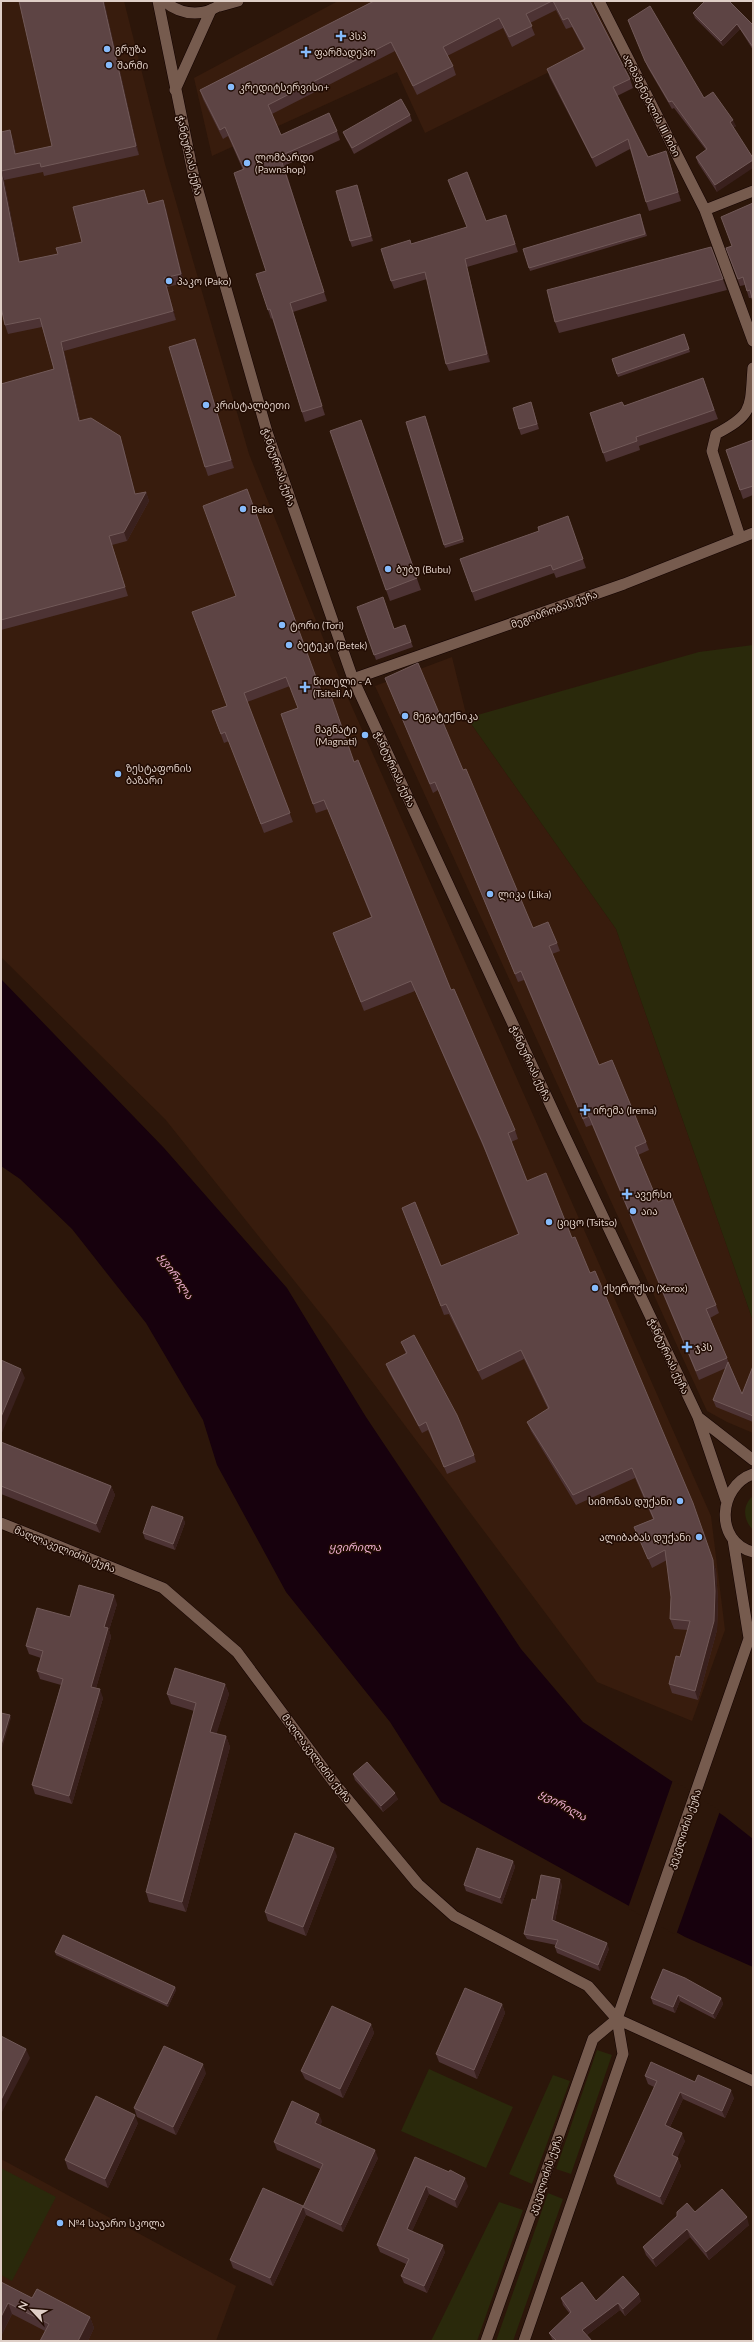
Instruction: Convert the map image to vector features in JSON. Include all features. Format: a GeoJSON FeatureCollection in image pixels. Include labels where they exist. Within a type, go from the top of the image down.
{"type":"FeatureCollection","features":[{"type":"Feature","properties":{"kind":"street","name":"ჭანტურიას ქუჩა"},"geometry":{"type":"LineString","coordinates":[[158,1],[193,173],[267,432],[353,679],[562,1130],[698,1417],[726,1500]]}},
{"type":"Feature","properties":{"kind":"street"},"geometry":{"type":"LineString","coordinates":[[164,1],[180,11],[190,14],[238,1]]}},
{"type":"Feature","properties":{"kind":"street","name":"აღმაშენებლის III ჩიხი"},"geometry":{"type":"LineString","coordinates":[[599,1],[705,210],[753,341]]}},
{"type":"Feature","properties":{"kind":"street"},"geometry":{"type":"LineString","coordinates":[[175,90],[219,6]]}},
{"type":"Feature","properties":{"kind":"street"},"geometry":{"type":"LineString","coordinates":[[705,210],[753,191]]}},
{"type":"Feature","properties":{"kind":"street"},"geometry":{"type":"LineString","coordinates":[[740,537],[712,450],[716,434],[738,422],[750,405],[753,368]]}},
{"type":"Feature","properties":{"kind":"street","name":"მეგობრობას ქუჩა"},"geometry":{"type":"LineString","coordinates":[[353,679],[624,584],[753,533]]}},
{"type":"Feature","properties":{"kind":"street","name":"ჭანტურიას ქუჩა"},"geometry":{"type":"LineString","coordinates":[[698,1417],[753,1460]]}},
{"type":"Feature","properties":{"kind":"street"},"geometry":{"type":"LineString","coordinates":[[726,1500],[738,1482],[753,1474]]}},
{"type":"Feature","properties":{"kind":"street","name":"კეკელიძის ქუჩა"},"geometry":{"type":"LineString","coordinates":[[726,1500],[725,1520],[733,1539],[749,1638]]}},
{"type":"Feature","properties":{"kind":"street","name":"მაღლაკელიძის ქუჩა"},"geometry":{"type":"LineString","coordinates":[[1,1523],[162,1588],[237,1652],[336,1784],[418,1884],[454,1916],[588,1986],[617,2018]]}},
{"type":"Feature","properties":{"kind":"street"},"geometry":{"type":"LineString","coordinates":[[733,1539],[740,1546],[753,1552]]}},
{"type":"Feature","properties":{"kind":"street","name":"კეკელიძის ქუჩა"},"geometry":{"type":"LineString","coordinates":[[524,2341],[623,2054],[617,2018],[733,1689],[753,1627]]}},
{"type":"Feature","properties":{"kind":"street"},"geometry":{"type":"LineString","coordinates":[[617,2018],[753,2081]]}},
{"type":"Feature","properties":{"kind":"street","name":"კეკელიძის ქუჩა"},"geometry":{"type":"LineString","coordinates":[[486,2341],[592,2039],[617,2018]]}},
{"type":"Feature","properties":{"kind":"shaded area"},"geometry":{"type":"Polygon","coordinates":[[[1,1],[124,1],[165,164],[249,454],[340,680],[711,1516],[725,1630],[692,1721],[597,1682],[332,1328],[165,1119],[1,957],[1,1]]]}},
{"type":"Feature","properties":{"kind":"shaded area"},"geometry":{"type":"Polygon","coordinates":[[[338,1],[605,1],[622,36],[425,133],[397,72],[212,156],[194,78],[338,1]]]}},
{"type":"Feature","properties":{"kind":"shaded area"},"geometry":{"type":"Polygon","coordinates":[[[753,645],[753,1321],[616,929],[467,718],[699,652],[753,645]]]}},
{"type":"Feature","properties":{"kind":"shaded area"},"geometry":{"type":"Polygon","coordinates":[[[452,657],[467,718],[616,929],[753,1321],[753,1433],[727,1422],[707,1411],[375,686],[452,657]]]}},
{"type":"Feature","properties":{"kind":"shaded area"},"geometry":{"type":"Polygon","coordinates":[[[753,1496],[753,1530],[747,1522],[745,1513],[747,1504],[753,1496]]]}},
{"type":"Feature","properties":{"kind":"shaded area"},"geometry":{"type":"Polygon","coordinates":[[[597,2050],[612,2055],[571,2174],[556,2169],[597,2050]]]}},
{"type":"Feature","properties":{"kind":"shaded area"},"geometry":{"type":"Polygon","coordinates":[[[429,2069],[513,2107],[486,2168],[401,2131],[429,2069]]]}},
{"type":"Feature","properties":{"kind":"shaded area"},"geometry":{"type":"Polygon","coordinates":[[[553,2075],[570,2081],[532,2184],[509,2174],[553,2075]]]}},
{"type":"Feature","properties":{"kind":"shaded area","name":"№4 საჯარო სკოლა"},"geometry":{"type":"Polygon","coordinates":[[[1,2159],[236,2286],[216,2341],[1,2341],[1,2159]]]}},
{"type":"Feature","properties":{"kind":"shaded area"},"geometry":{"type":"Polygon","coordinates":[[[1,2168],[56,2197],[12,2281],[1,2275],[1,2168]]]}},
{"type":"Feature","properties":{"kind":"shaded area"},"geometry":{"type":"Polygon","coordinates":[[[548,2193],[563,2199],[513,2341],[496,2341],[548,2193]]]}},
{"type":"Feature","properties":{"kind":"shaded area"},"geometry":{"type":"Polygon","coordinates":[[[499,2202],[523,2210],[477,2341],[431,2341],[499,2202]]]}},
{"type":"Feature","properties":{"kind":"water","name":"ყვირილა"},"geometry":{"type":"Polygon","coordinates":[[[1,979],[164,1148],[287,1288],[366,1417],[521,1649],[583,1722],[724,1816],[753,1839],[753,1967],[685,1937],[441,1802],[390,1722],[286,1592],[217,1465],[203,1420],[146,1323],[72,1229],[20,1179],[1,1166],[1,979]]]}},
{"type":"Feature","properties":{"kind":"pier"},"geometry":{"type":"Polygon","coordinates":[[[673,1780],[720,1811],[676,1935],[628,1908],[673,1780]]]}},
{"type":"Feature","properties":{"kind":"building"},"geometry":{"type":"Polygon","coordinates":[[[19,1],[103,1],[136,146],[41,167],[40,163],[1,171],[1,132],[10,130],[15,154],[52,146],[19,1]]]}},
{"type":"Feature","properties":{"kind":"building"},"geometry":{"type":"Polygon","coordinates":[[[374,1],[552,1],[526,14],[532,26],[509,37],[499,18],[443,47],[453,66],[413,86],[391,42],[268,105],[281,135],[329,113],[337,131],[280,156],[324,292],[290,303],[322,406],[302,412],[270,309],[268,310],[256,274],[266,271],[234,173],[244,169],[225,127],[220,130],[200,90],[374,1]]]}},
{"type":"Feature","properties":{"kind":"building"},"geometry":{"type":"Polygon","coordinates":[[[553,1],[590,1],[630,79],[613,87],[648,157],[666,151],[678,192],[646,202],[628,139],[592,158],[547,69],[585,49],[568,18],[563,20],[553,1]]]}},
{"type":"Feature","properties":{"kind":"building"},"geometry":{"type":"Polygon","coordinates":[[[705,1],[729,1],[753,25],[753,47],[737,24],[721,41],[693,13],[705,1]]]}},
{"type":"Feature","properties":{"kind":"building"},"geometry":{"type":"Polygon","coordinates":[[[650,6],[704,98],[713,92],[733,120],[730,122],[753,158],[753,160],[715,185],[696,157],[707,149],[672,101],[669,102],[645,61],[628,20],[650,6]]]}},
{"type":"Feature","properties":{"kind":"building"},"geometry":{"type":"Polygon","coordinates":[[[401,99],[410,115],[352,148],[343,132],[401,99]]]}},
{"type":"Feature","properties":{"kind":"building"},"geometry":{"type":"Polygon","coordinates":[[[1,171],[19,262],[58,254],[56,248],[82,242],[73,207],[144,190],[148,204],[163,200],[181,274],[164,278],[173,311],[61,342],[79,421],[91,418],[120,436],[135,494],[146,492],[124,532],[109,536],[125,587],[1,620],[1,384],[54,369],[40,318],[5,325],[1,307],[1,171]]]}},
{"type":"Feature","properties":{"kind":"building"},"geometry":{"type":"Polygon","coordinates":[[[467,172],[486,221],[506,215],[515,244],[465,259],[487,354],[446,364],[425,272],[391,281],[381,249],[410,240],[411,244],[467,227],[448,180],[467,172]]]}},
{"type":"Feature","properties":{"kind":"building"},"geometry":{"type":"Polygon","coordinates":[[[357,185],[371,236],[350,241],[336,191],[357,185]]]}},
{"type":"Feature","properties":{"kind":"building"},"geometry":{"type":"Polygon","coordinates":[[[753,203],[753,302],[750,290],[747,291],[743,277],[738,279],[726,248],[732,246],[721,217],[753,203]]]}},
{"type":"Feature","properties":{"kind":"building"},"geometry":{"type":"Polygon","coordinates":[[[640,214],[645,234],[529,268],[523,249],[640,214]]]}},
{"type":"Feature","properties":{"kind":"building"},"geometry":{"type":"Polygon","coordinates":[[[711,247],[723,279],[555,322],[547,290],[711,247]]]}},
{"type":"Feature","properties":{"kind":"building"},"geometry":{"type":"Polygon","coordinates":[[[684,334],[689,349],[617,374],[612,359],[684,334]]]}},
{"type":"Feature","properties":{"kind":"building"},"geometry":{"type":"Polygon","coordinates":[[[195,339],[231,460],[205,467],[169,347],[195,339]]]}},
{"type":"Feature","properties":{"kind":"building"},"geometry":{"type":"Polygon","coordinates":[[[703,378],[714,410],[636,437],[637,441],[603,453],[590,413],[622,402],[624,406],[703,378]]]}},
{"type":"Feature","properties":{"kind":"building"},"geometry":{"type":"Polygon","coordinates":[[[531,402],[537,424],[519,429],[513,408],[531,402]]]}},
{"type":"Feature","properties":{"kind":"building"},"geometry":{"type":"Polygon","coordinates":[[[425,416],[463,539],[444,545],[406,422],[425,416]]]}},
{"type":"Feature","properties":{"kind":"building"},"geometry":{"type":"Polygon","coordinates":[[[361,420],[417,578],[386,590],[330,431],[361,420]]]}},
{"type":"Feature","properties":{"kind":"building"},"geometry":{"type":"Polygon","coordinates":[[[753,440],[753,486],[740,490],[726,450],[753,440]]]}},
{"type":"Feature","properties":{"kind":"building"},"geometry":{"type":"Polygon","coordinates":[[[247,489],[324,699],[331,696],[354,762],[358,760],[451,990],[454,989],[515,1130],[508,1133],[527,1181],[546,1173],[572,1238],[575,1237],[590,1273],[595,1271],[693,1503],[713,1560],[715,1591],[714,1621],[695,1691],[669,1684],[676,1656],[680,1657],[690,1621],[670,1619],[671,1597],[665,1550],[648,1559],[634,1527],[654,1519],[632,1468],[573,1495],[527,1422],[549,1408],[521,1350],[478,1371],[446,1304],[441,1306],[402,1208],[415,1202],[441,1266],[519,1234],[483,1144],[411,981],[361,1002],[333,933],[372,917],[324,800],[313,804],[281,714],[298,708],[286,677],[244,693],[290,813],[261,824],[225,732],[221,734],[212,711],[227,706],[192,612],[236,596],[203,506],[247,489]]]}},
{"type":"Feature","properties":{"kind":"building"},"geometry":{"type":"Polygon","coordinates":[[[568,516],[583,559],[553,570],[551,565],[472,592],[460,559],[539,531],[538,527],[568,516]]]}},
{"type":"Feature","properties":{"kind":"building"},"geometry":{"type":"Polygon","coordinates":[[[383,597],[394,629],[405,625],[411,642],[374,655],[357,607],[383,597]]]}},
{"type":"Feature","properties":{"kind":"building"},"geometry":{"type":"Polygon","coordinates":[[[418,663],[463,770],[466,769],[533,928],[548,922],[557,943],[549,946],[599,1065],[612,1060],[646,1142],[635,1147],[658,1202],[671,1196],[716,1305],[706,1309],[727,1358],[696,1371],[589,1116],[583,1119],[521,971],[515,974],[435,782],[430,784],[385,678],[418,663]]]}},
{"type":"Feature","properties":{"kind":"building"},"geometry":{"type":"Polygon","coordinates":[[[414,1335],[457,1415],[474,1455],[444,1467],[426,1422],[419,1426],[386,1364],[407,1353],[401,1342],[414,1335]]]}},
{"type":"Feature","properties":{"kind":"building"},"geometry":{"type":"Polygon","coordinates":[[[1,1360],[21,1369],[1,1417],[1,1360]]]}},
{"type":"Feature","properties":{"kind":"building"},"geometry":{"type":"Polygon","coordinates":[[[728,1362],[742,1394],[753,1366],[753,1416],[713,1400],[728,1362]]]}},
{"type":"Feature","properties":{"kind":"building"},"geometry":{"type":"Polygon","coordinates":[[[1,1442],[111,1486],[96,1524],[1,1486],[1,1442]]]}},
{"type":"Feature","properties":{"kind":"building"},"geometry":{"type":"Polygon","coordinates":[[[152,1506],[183,1517],[173,1544],[143,1533],[152,1506]]]}},
{"type":"Feature","properties":{"kind":"building"},"geometry":{"type":"Polygon","coordinates":[[[79,1585],[114,1595],[104,1627],[108,1628],[91,1687],[100,1689],[69,1796],[32,1785],[63,1679],[37,1671],[43,1651],[26,1646],[37,1608],[70,1617],[79,1585]]]}},
{"type":"Feature","properties":{"kind":"building"},"geometry":{"type":"Polygon","coordinates":[[[175,1668],[225,1684],[210,1732],[226,1736],[182,1902],[146,1892],[196,1703],[167,1694],[175,1668]]]}},
{"type":"Feature","properties":{"kind":"building"},"geometry":{"type":"Polygon","coordinates":[[[1,1713],[10,1715],[1,1745],[1,1713]]]}},
{"type":"Feature","properties":{"kind":"building"},"geometry":{"type":"Polygon","coordinates":[[[367,1762],[395,1793],[381,1806],[353,1774],[367,1762]]]}},
{"type":"Feature","properties":{"kind":"building"},"geometry":{"type":"Polygon","coordinates":[[[295,1833],[334,1848],[303,1927],[265,1912],[295,1833]]]}},
{"type":"Feature","properties":{"kind":"building"},"geometry":{"type":"Polygon","coordinates":[[[477,1848],[513,1861],[500,1898],[464,1885],[477,1848]]]}},
{"type":"Feature","properties":{"kind":"building"},"geometry":{"type":"Polygon","coordinates":[[[541,1875],[560,1879],[552,1920],[607,1943],[598,1965],[555,1947],[558,1940],[524,1934],[532,1899],[536,1900],[541,1875]]]}},
{"type":"Feature","properties":{"kind":"building"},"geometry":{"type":"Polygon","coordinates":[[[63,1935],[175,1987],[167,2004],[55,1952],[63,1935]]]}},
{"type":"Feature","properties":{"kind":"building"},"geometry":{"type":"Polygon","coordinates":[[[663,1969],[685,1978],[721,1998],[713,2014],[678,1995],[673,2007],[651,1998],[663,1969]]]}},
{"type":"Feature","properties":{"kind":"building"},"geometry":{"type":"Polygon","coordinates":[[[465,1988],[502,2004],[474,2070],[436,2054],[465,1988]]]}},
{"type":"Feature","properties":{"kind":"building"},"geometry":{"type":"Polygon","coordinates":[[[332,2006],[371,2024],[340,2089],[301,2071],[332,2006]]]}},
{"type":"Feature","properties":{"kind":"building"},"geometry":{"type":"Polygon","coordinates":[[[1,2036],[26,2049],[1,2100],[1,2036]]]}},
{"type":"Feature","properties":{"kind":"building"},"geometry":{"type":"Polygon","coordinates":[[[164,2046],[203,2064],[173,2127],[134,2108],[164,2046]]]}},
{"type":"Feature","properties":{"kind":"building"},"geometry":{"type":"Polygon","coordinates":[[[651,2062],[695,2082],[698,2075],[731,2090],[722,2111],[680,2092],[665,2125],[682,2133],[672,2155],[678,2158],[660,2197],[614,2176],[657,2081],[645,2076],[651,2062]]]}},
{"type":"Feature","properties":{"kind":"building"},"geometry":{"type":"Polygon","coordinates":[[[96,2096],[135,2115],[105,2179],[65,2160],[96,2096]]]}},
{"type":"Feature","properties":{"kind":"building"},"geometry":{"type":"Polygon","coordinates":[[[292,2101],[319,2114],[315,2123],[375,2150],[341,2225],[303,2207],[323,2164],[274,2142],[292,2101]]]}},
{"type":"Feature","properties":{"kind":"building"},"geometry":{"type":"Polygon","coordinates":[[[415,2157],[449,2172],[450,2170],[465,2178],[455,2200],[426,2186],[407,2229],[443,2245],[424,2286],[401,2276],[409,2259],[377,2245],[415,2157]]]}},
{"type":"Feature","properties":{"kind":"building"},"geometry":{"type":"Polygon","coordinates":[[[263,2188],[303,2206],[270,2278],[230,2260],[263,2188]]]}},
{"type":"Feature","properties":{"kind":"building"},"geometry":{"type":"Polygon","coordinates":[[[722,2189],[747,2217],[706,2252],[687,2229],[653,2259],[643,2247],[677,2216],[677,2212],[687,2203],[695,2212],[722,2189]]]}},
{"type":"Feature","properties":{"kind":"building"},"geometry":{"type":"Polygon","coordinates":[[[623,2276],[639,2294],[623,2309],[618,2303],[582,2330],[592,2341],[557,2341],[549,2333],[571,2312],[561,2298],[582,2282],[596,2301],[623,2276]]]}},
{"type":"Feature","properties":{"kind":"building"},"geometry":{"type":"Polygon","coordinates":[[[1,2282],[32,2298],[37,2289],[90,2317],[78,2341],[40,2341],[49,2324],[8,2303],[1,2317],[1,2282]]]}},
{"type":"Feature","properties":{"kind":"place","name":"პსპ"},"geometry":{"type":"Point","coordinates":[341,36]}},
{"type":"Feature","properties":{"kind":"place","name":"გრუზა"},"geometry":{"type":"Point","coordinates":[107,49]}},
{"type":"Feature","properties":{"kind":"place","name":"ფარმადეპო"},"geometry":{"type":"Point","coordinates":[306,52]}},
{"type":"Feature","properties":{"kind":"place","name":"შარმი"},"geometry":{"type":"Point","coordinates":[109,65]}},
{"type":"Feature","properties":{"kind":"place","name":"კრედიტსერვისი+"},"geometry":{"type":"Point","coordinates":[231,87]}},
{"type":"Feature","properties":{"kind":"place","name":"ლომბარდი (Pawnshop)"},"geometry":{"type":"Point","coordinates":[247,163]}},
{"type":"Feature","properties":{"kind":"place","name":"პაკო (Pako)"},"geometry":{"type":"Point","coordinates":[169,281]}},
{"type":"Feature","properties":{"kind":"place","name":"კრისტალბეთი"},"geometry":{"type":"Point","coordinates":[206,405]}},
{"type":"Feature","properties":{"kind":"place","name":"Beko"},"geometry":{"type":"Point","coordinates":[243,509]}},
{"type":"Feature","properties":{"kind":"place","name":"ბუბუ (Bubu)"},"geometry":{"type":"Point","coordinates":[388,569]}},
{"type":"Feature","properties":{"kind":"place","name":"ტორი (Tori)"},"geometry":{"type":"Point","coordinates":[282,625]}},
{"type":"Feature","properties":{"kind":"place","name":"ბეტეკი (Betek)"},"geometry":{"type":"Point","coordinates":[289,645]}},
{"type":"Feature","properties":{"kind":"place","name":"წითელი - A (Tsiteli A)"},"geometry":{"type":"Point","coordinates":[305,687]}},
{"type":"Feature","properties":{"kind":"place","name":"მეგატექნიკა"},"geometry":{"type":"Point","coordinates":[405,716]}},
{"type":"Feature","properties":{"kind":"place","name":"მაგნატი (Magnati)"},"geometry":{"type":"Point","coordinates":[365,735]}},
{"type":"Feature","properties":{"kind":"place","name":"ზესტაფონის ბაზარი"},"geometry":{"type":"Point","coordinates":[118,774]}},
{"type":"Feature","properties":{"kind":"place","name":"ლიკა (Lika)"},"geometry":{"type":"Point","coordinates":[490,894]}},
{"type":"Feature","properties":{"kind":"place","name":"ირემა (Irema)"},"geometry":{"type":"Point","coordinates":[585,1110]}},
{"type":"Feature","properties":{"kind":"place","name":"ავერსი"},"geometry":{"type":"Point","coordinates":[627,1194]}},
{"type":"Feature","properties":{"kind":"place","name":"აია"},"geometry":{"type":"Point","coordinates":[633,1211]}},
{"type":"Feature","properties":{"kind":"place","name":"ციცო (Tsitso)"},"geometry":{"type":"Point","coordinates":[549,1222]}},
{"type":"Feature","properties":{"kind":"place","name":"ქსეროქსი (Xerox)"},"geometry":{"type":"Point","coordinates":[595,1288]}},
{"type":"Feature","properties":{"kind":"place","name":"ჯპს"},"geometry":{"type":"Point","coordinates":[687,1347]}},
{"type":"Feature","properties":{"kind":"place","name":"სიმონას დუქანი"},"geometry":{"type":"Point","coordinates":[680,1501]}},
{"type":"Feature","properties":{"kind":"place","name":"ალიბაბას დუქანი"},"geometry":{"type":"Point","coordinates":[699,1537]}},
{"type":"Feature","properties":{"kind":"place","name":"№4 საჯარო სკოლა"},"geometry":{"type":"Point","coordinates":[60,2223]}}]}
